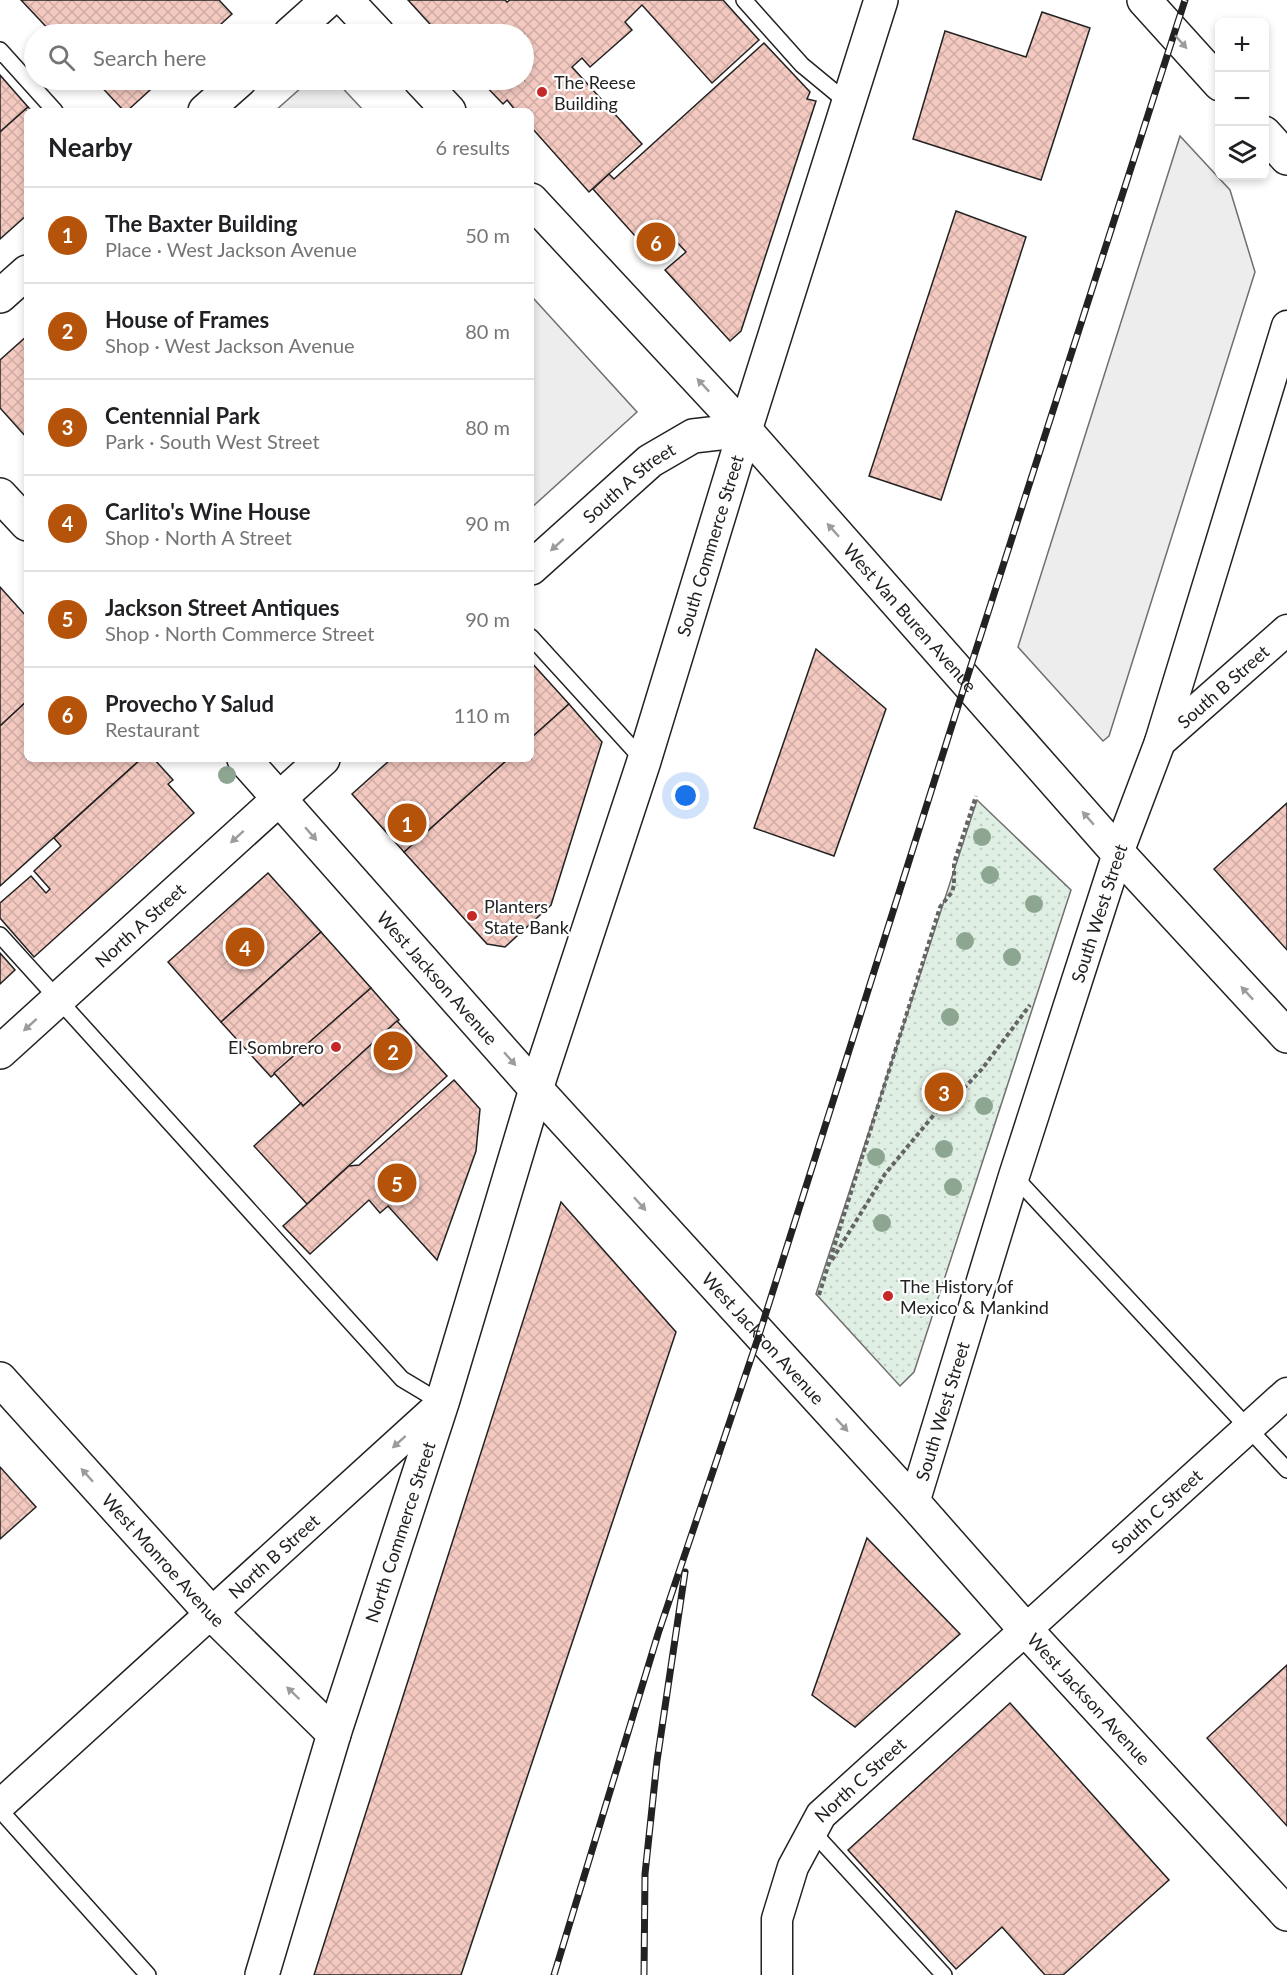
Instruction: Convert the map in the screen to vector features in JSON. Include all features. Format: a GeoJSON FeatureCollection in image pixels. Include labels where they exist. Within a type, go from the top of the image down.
{"type":"FeatureCollection","features":[{"type":"Feature","properties":{"kind":"street"},"geometry":{"type":"LineString","coordinates":[[301,24],[328,0]]}},
{"type":"Feature","properties":{"kind":"street"},"geometry":{"type":"LineString","coordinates":[[346,0],[369,24]]}},
{"type":"Feature","properties":{"kind":"street","name":"South Commerce Street"},"geometry":{"type":"LineString","coordinates":[[536,1089],[644,762],[744,430],[881,0]]}},
{"type":"Feature","properties":{"kind":"street"},"geometry":{"type":"LineString","coordinates":[[1144,0],[1215,78]]}},
{"type":"Feature","properties":{"kind":"street"},"geometry":{"type":"LineString","coordinates":[[208,108],[229,90]]}},
{"type":"Feature","properties":{"kind":"street"},"geometry":{"type":"LineString","coordinates":[[429,90],[446,108]]}},
{"type":"Feature","properties":{"kind":"street"},"geometry":{"type":"LineString","coordinates":[[1269,138],[1287,158]]}},
{"type":"Feature","properties":{"kind":"street","name":"West Van Buren Avenue"},"geometry":{"type":"LineString","coordinates":[[534,203],[744,430],[1118,853],[1287,1036]]}},
{"type":"Feature","properties":{"kind":"street"},"geometry":{"type":"LineString","coordinates":[[0,296],[24,275]]}},
{"type":"Feature","properties":{"kind":"street","name":"South West Street"},"geometry":{"type":"LineString","coordinates":[[914,1503],[1014,1176],[1118,853],[1160,742],[1287,326]]}},
{"type":"Feature","properties":{"kind":"street","name":"South A Street"},"geometry":{"type":"LineString","coordinates":[[534,565],[650,461],[693,436],[744,430]]}},
{"type":"Feature","properties":{"kind":"street"},"geometry":{"type":"LineString","coordinates":[[0,495],[24,521]]}},
{"type":"Feature","properties":{"kind":"street","name":"South B Street"},"geometry":{"type":"LineString","coordinates":[[1160,742],[1287,630]]}},
{"type":"Feature","properties":{"kind":"street","name":"West Jackson Avenue"},"geometry":{"type":"LineString","coordinates":[[247,762],[536,1089],[914,1503],[1025,1629],[1287,1914]]}},
{"type":"Feature","properties":{"kind":"street"},"geometry":{"type":"LineString","coordinates":[[280,798],[320,762]]}},
{"type":"Feature","properties":{"kind":"street","name":"North A Street"},"geometry":{"type":"LineString","coordinates":[[0,1052],[280,798]]}},
{"type":"Feature","properties":{"kind":"street","name":"North Commerce Street"},"geometry":{"type":"LineString","coordinates":[[262,1975],[334,1734],[442,1403],[536,1089]]}},
{"type":"Feature","properties":{"kind":"street","name":"West Monroe Avenue"},"geometry":{"type":"LineString","coordinates":[[0,1379],[211,1613],[334,1734]]}},
{"type":"Feature","properties":{"kind":"street","name":"South C Street"},"geometry":{"type":"LineString","coordinates":[[1025,1629],[1287,1393]]}},
{"type":"Feature","properties":{"kind":"street","name":"North B Street"},"geometry":{"type":"LineString","coordinates":[[0,1804],[442,1403]]}},
{"type":"Feature","properties":{"kind":"street","name":"North C Street"},"geometry":{"type":"LineString","coordinates":[[777,1975],[777,1919],[793,1867],[821,1815],[1025,1629]]}},
{"type":"Feature","properties":{"kind":"lane"},"geometry":{"type":"LineString","coordinates":[[744,0],[802,65],[848,104]]}},
{"type":"Feature","properties":{"kind":"lane"},"geometry":{"type":"LineString","coordinates":[[0,50],[24,76]]}},
{"type":"Feature","properties":{"kind":"lane"},"geometry":{"type":"LineString","coordinates":[[37,90],[53,108]]}},
{"type":"Feature","properties":{"kind":"lane"},"geometry":{"type":"LineString","coordinates":[[534,640],[644,762]]}},
{"type":"Feature","properties":{"kind":"lane"},"geometry":{"type":"LineString","coordinates":[[0,935],[402,1379],[442,1403]]}},
{"type":"Feature","properties":{"kind":"lane"},"geometry":{"type":"LineString","coordinates":[[1014,1176],[1287,1470]]}},
{"type":"Feature","properties":{"kind":"lane"},"geometry":{"type":"LineString","coordinates":[[0,1810],[148,1975]]}},
{"type":"Feature","properties":{"kind":"lane"},"geometry":{"type":"LineString","coordinates":[[812,1831],[944,1975]]}},
{"type":"Feature","properties":{"kind":"path"},"geometry":{"type":"LineString","coordinates":[[819,1295],[940,907],[952,892],[954,863],[976,796]]}},
{"type":"Feature","properties":{"kind":"path"},"geometry":{"type":"LineString","coordinates":[[829,1266],[885,1174],[937,1111],[982,1069],[1030,1005]]}},
{"type":"Feature","properties":{"kind":"green space"},"geometry":{"type":"Polygon","coordinates":[[[977,800],[1071,890],[914,1372],[900,1386],[816,1294],[977,800]]]}},
{"type":"Feature","properties":{"kind":"shaded area"},"geometry":{"type":"Polygon","coordinates":[[[299,90],[344,90],[361,108],[278,108],[299,90]]]}},
{"type":"Feature","properties":{"kind":"shaded area"},"geometry":{"type":"Polygon","coordinates":[[[1180,136],[1215,174],[1215,180],[1221,180],[1230,190],[1255,272],[1109,736],[1103,741],[1018,647],[1180,136]]]}},
{"type":"Feature","properties":{"kind":"shaded area"},"geometry":{"type":"Polygon","coordinates":[[[534,299],[637,412],[534,505],[534,299]]]}},
{"type":"Feature","properties":{"kind":"building"},"geometry":{"type":"Polygon","coordinates":[[[21,0],[219,0],[232,14],[221,24],[44,24],[21,0]]]}},
{"type":"Feature","properties":{"kind":"building","name":"The Reese Building"},"geometry":{"type":"Polygon","coordinates":[[[408,0],[505,0],[507,2],[510,0],[723,0],[759,40],[712,83],[642,5],[625,22],[632,30],[590,67],[582,58],[572,67],[642,144],[589,192],[534,130],[534,108],[514,108],[507,100],[503,104],[490,90],[534,90],[534,24],[430,24],[408,0]]]}},
{"type":"Feature","properties":{"kind":"building"},"geometry":{"type":"Polygon","coordinates":[[[1042,12],[1090,28],[1041,180],[913,139],[945,31],[1026,57],[1042,12]]]}},
{"type":"Feature","properties":{"kind":"building"},"geometry":{"type":"Polygon","coordinates":[[[764,43],[810,92],[807,99],[816,101],[741,331],[730,341],[665,270],[686,252],[665,229],[645,247],[593,189],[609,174],[614,179],[764,43]]]}},
{"type":"Feature","properties":{"kind":"building"},"geometry":{"type":"Polygon","coordinates":[[[0,75],[28,107],[24,108],[24,111],[0,132],[0,75]]]}},
{"type":"Feature","properties":{"kind":"building"},"geometry":{"type":"Polygon","coordinates":[[[104,90],[150,90],[130,108],[121,108],[104,90]]]}},
{"type":"Feature","properties":{"kind":"building"},"geometry":{"type":"Polygon","coordinates":[[[24,111],[24,218],[0,239],[0,132],[24,111]]]}},
{"type":"Feature","properties":{"kind":"building"},"geometry":{"type":"Polygon","coordinates":[[[956,211],[1026,237],[941,500],[869,476],[956,211]]]}},
{"type":"Feature","properties":{"kind":"building"},"geometry":{"type":"Polygon","coordinates":[[[24,339],[24,435],[0,408],[0,360],[24,339]]]}},
{"type":"Feature","properties":{"kind":"building"},"geometry":{"type":"Polygon","coordinates":[[[0,587],[24,614],[24,704],[0,726],[0,587]]]}},
{"type":"Feature","properties":{"kind":"building"},"geometry":{"type":"Polygon","coordinates":[[[816,649],[886,709],[834,856],[754,828],[816,649]]]}},
{"type":"Feature","properties":{"kind":"building"},"geometry":{"type":"Polygon","coordinates":[[[534,665],[569,704],[534,735],[534,665]]]}},
{"type":"Feature","properties":{"kind":"building"},"geometry":{"type":"Polygon","coordinates":[[[24,704],[24,762],[138,762],[0,886],[0,726],[24,704]]]}},
{"type":"Feature","properties":{"kind":"building"},"geometry":{"type":"Polygon","coordinates":[[[569,704],[602,742],[551,905],[505,947],[487,944],[404,852],[505,762],[534,762],[534,735],[569,704]]]}},
{"type":"Feature","properties":{"kind":"building"},"geometry":{"type":"Polygon","coordinates":[[[138,762],[157,762],[173,780],[168,784],[194,813],[34,957],[0,918],[0,903],[31,876],[46,893],[50,889],[34,871],[61,846],[54,838],[138,762]]]}},
{"type":"Feature","properties":{"kind":"building"},"geometry":{"type":"Polygon","coordinates":[[[388,762],[505,762],[404,852],[352,794],[388,762]]]}},
{"type":"Feature","properties":{"kind":"building"},"geometry":{"type":"Polygon","coordinates":[[[1287,803],[1287,950],[1214,869],[1287,803]]]}},
{"type":"Feature","properties":{"kind":"building"},"geometry":{"type":"Polygon","coordinates":[[[268,873],[321,932],[221,1022],[168,962],[268,873]]]}},
{"type":"Feature","properties":{"kind":"building"},"geometry":{"type":"Polygon","coordinates":[[[321,932],[371,988],[271,1077],[221,1022],[321,932]]]}},
{"type":"Feature","properties":{"kind":"building"},"geometry":{"type":"Polygon","coordinates":[[[0,953],[15,970],[0,984],[0,953]]]}},
{"type":"Feature","properties":{"kind":"building","name":"El Sombrero"},"geometry":{"type":"Polygon","coordinates":[[[371,988],[399,1020],[303,1106],[274,1073],[371,988]]]}},
{"type":"Feature","properties":{"kind":"building"},"geometry":{"type":"Polygon","coordinates":[[[397,1021],[447,1076],[307,1204],[254,1146],[301,1103],[303,1106],[397,1021]]]}},
{"type":"Feature","properties":{"kind":"building"},"geometry":{"type":"Polygon","coordinates":[[[454,1080],[480,1109],[476,1151],[437,1260],[388,1206],[380,1213],[369,1200],[310,1254],[283,1226],[349,1166],[359,1165],[454,1080]]]}},
{"type":"Feature","properties":{"kind":"building"},"geometry":{"type":"Polygon","coordinates":[[[561,1202],[676,1332],[461,1975],[314,1975],[561,1202]]]}},
{"type":"Feature","properties":{"kind":"building"},"geometry":{"type":"Polygon","coordinates":[[[0,1467],[36,1507],[0,1539],[0,1467]]]}},
{"type":"Feature","properties":{"kind":"building"},"geometry":{"type":"Polygon","coordinates":[[[867,1538],[960,1634],[855,1727],[812,1695],[867,1538]]]}},
{"type":"Feature","properties":{"kind":"building"},"geometry":{"type":"Polygon","coordinates":[[[1287,1665],[1287,1826],[1207,1738],[1287,1665]]]}},
{"type":"Feature","properties":{"kind":"building"},"geometry":{"type":"Polygon","coordinates":[[[1010,1703],[1169,1880],[1063,1975],[1045,1975],[1002,1927],[956,1969],[848,1850],[1010,1703]]]}},
{"type":"Feature","properties":{"kind":"railway"},"geometry":{"type":"LineString","coordinates":[[554,1975],[658,1634],[759,1335],[1185,0]]}},
{"type":"Feature","properties":{"kind":"railway"},"geometry":{"type":"LineString","coordinates":[[644,1975],[645,1874],[657,1761],[685,1572]]}},
{"type":"Feature","properties":{"kind":"place","name":"The Reese Building"},"geometry":{"type":"Point","coordinates":[542,92]}},
{"type":"Feature","properties":{"kind":"place","name":"Provecho Y Salud"},"geometry":{"type":"Point","coordinates":[656,242]}},
{"type":"Feature","properties":{"kind":"place","name":"The Baxter Building"},"geometry":{"type":"Point","coordinates":[407,823]}},
{"type":"Feature","properties":{"kind":"place","name":"Planters State Bank"},"geometry":{"type":"Point","coordinates":[472,916]}},
{"type":"Feature","properties":{"kind":"place","name":"Carlito's Wine House"},"geometry":{"type":"Point","coordinates":[245,947]}},
{"type":"Feature","properties":{"kind":"place","name":"El Sombrero"},"geometry":{"type":"Point","coordinates":[336,1047]}},
{"type":"Feature","properties":{"kind":"place","name":"House of Frames"},"geometry":{"type":"Point","coordinates":[393,1051]}},
{"type":"Feature","properties":{"kind":"place","name":"Centennial Park"},"geometry":{"type":"Point","coordinates":[944,1092]}},
{"type":"Feature","properties":{"kind":"place","name":"Jackson Street Antiques"},"geometry":{"type":"Point","coordinates":[397,1183]}},
{"type":"Feature","properties":{"kind":"place","name":"The History of Mexico & Mankind"},"geometry":{"type":"Point","coordinates":[888,1296]}}]}
